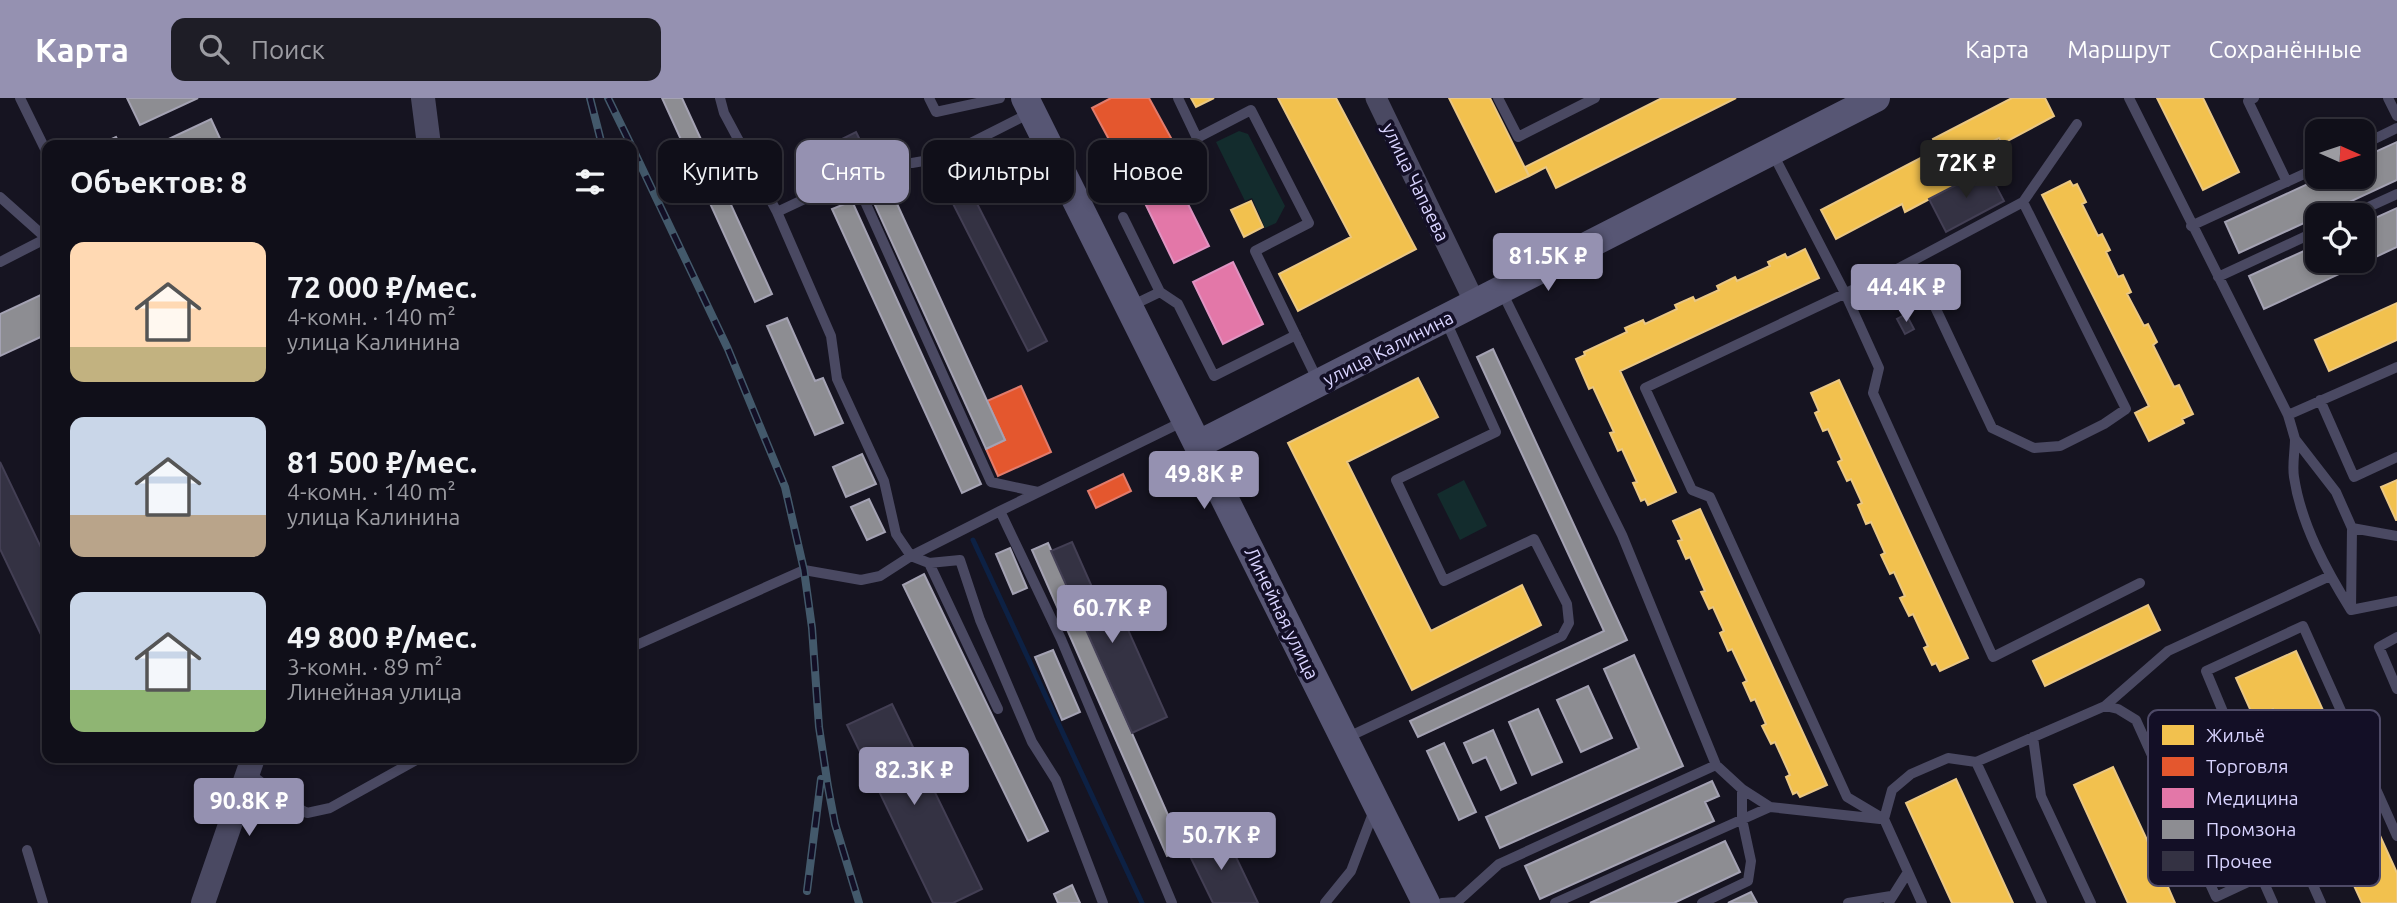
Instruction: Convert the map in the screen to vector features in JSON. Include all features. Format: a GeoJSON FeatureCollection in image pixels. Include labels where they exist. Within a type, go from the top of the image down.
{"type":"FeatureCollection","features":[{"type":"Feature","properties":{"kind":"main road","name":"улица Калинина"},"geometry":{"type":"LineString","coordinates":[[1193,432],[1320,383],[1876,98]]}},
{"type":"Feature","properties":{"kind":"main road","name":"Линейная улица"},"geometry":{"type":"LineString","coordinates":[[1028,105],[1426,903]]}},
{"type":"Feature","properties":{"kind":"street"},"geometry":{"type":"LineString","coordinates":[[423,98],[428,140]]}},
{"type":"Feature","properties":{"kind":"street","name":"улица Чапаева"},"geometry":{"type":"LineString","coordinates":[[1376,98],[1475,303]]}},
{"type":"Feature","properties":{"kind":"street"},"geometry":{"type":"LineString","coordinates":[[203,903],[250,765]]}},
{"type":"Feature","properties":{"kind":"lane"},"geometry":{"type":"LineString","coordinates":[[20,98],[42,143]]}},
{"type":"Feature","properties":{"kind":"lane"},"geometry":{"type":"LineString","coordinates":[[720,98],[724,113],[777,212],[831,336],[837,379],[884,481],[896,534],[911,556],[929,564],[960,560],[985,632],[1032,742],[1056,780],[1103,903]]}},
{"type":"Feature","properties":{"kind":"lane"},"geometry":{"type":"LineString","coordinates":[[929,98],[936,112],[981,100],[1000,98]]}},
{"type":"Feature","properties":{"kind":"lane"},"geometry":{"type":"LineString","coordinates":[[1178,98],[1197,138],[1251,110],[1309,223],[1255,251],[1320,383]]}},
{"type":"Feature","properties":{"kind":"lane"},"geometry":{"type":"LineString","coordinates":[[1498,98],[1518,137],[1595,98]]}},
{"type":"Feature","properties":{"kind":"lane"},"geometry":{"type":"LineString","coordinates":[[2129,98],[2288,415],[2295,439],[2293,474],[2301,509],[2330,576],[2351,610]]}},
{"type":"Feature","properties":{"kind":"lane"},"geometry":{"type":"LineString","coordinates":[[2254,98],[2248,101],[2287,182]]}},
{"type":"Feature","properties":{"kind":"lane"},"geometry":{"type":"LineString","coordinates":[[2388,98],[2397,116]]}},
{"type":"Feature","properties":{"kind":"lane"},"geometry":{"type":"LineString","coordinates":[[909,163],[941,158],[1028,105]]}},
{"type":"Feature","properties":{"kind":"lane"},"geometry":{"type":"LineString","coordinates":[[1922,903],[1884,819],[1847,797],[1710,497],[1692,490],[1646,388],[1901,267],[2023,202],[2077,124]]}},
{"type":"Feature","properties":{"kind":"lane"},"geometry":{"type":"LineString","coordinates":[[2375,139],[2397,128]]}},
{"type":"Feature","properties":{"kind":"lane"},"geometry":{"type":"LineString","coordinates":[[1771,150],[1879,368],[1873,393],[1993,657],[2140,583]]}},
{"type":"Feature","properties":{"kind":"lane"},"geometry":{"type":"LineString","coordinates":[[2191,226],[2305,173]]}},
{"type":"Feature","properties":{"kind":"lane"},"geometry":{"type":"LineString","coordinates":[[2375,204],[2397,194]]}},
{"type":"Feature","properties":{"kind":"lane"},"geometry":{"type":"LineString","coordinates":[[0,197],[42,234]]}},
{"type":"Feature","properties":{"kind":"lane"},"geometry":{"type":"LineString","coordinates":[[1901,267],[1935,307],[1992,428],[2034,448],[2060,446],[2104,425],[2126,409],[2023,202]]}},
{"type":"Feature","properties":{"kind":"lane"},"geometry":{"type":"LineString","coordinates":[[777,212],[796,203]]}},
{"type":"Feature","properties":{"kind":"lane"},"geometry":{"type":"LineString","coordinates":[[865,203],[991,482],[1038,492]]}},
{"type":"Feature","properties":{"kind":"lane"},"geometry":{"type":"LineString","coordinates":[[1123,217],[1160,292],[1178,304],[1214,376],[1296,335]]}},
{"type":"Feature","properties":{"kind":"lane"},"geometry":{"type":"LineString","coordinates":[[2218,277],[2305,237]]}},
{"type":"Feature","properties":{"kind":"lane"},"geometry":{"type":"LineString","coordinates":[[0,262],[42,241]]}},
{"type":"Feature","properties":{"kind":"lane"},"geometry":{"type":"LineString","coordinates":[[1501,290],[1622,535],[1716,765],[1742,789],[1770,807],[1884,819]]}},
{"type":"Feature","properties":{"kind":"lane"},"geometry":{"type":"LineString","coordinates":[[1130,306],[1160,292]]}},
{"type":"Feature","properties":{"kind":"lane"},"geometry":{"type":"LineString","coordinates":[[1343,739],[1562,636],[1569,623],[1567,604],[1534,539],[1444,582],[1396,480],[1496,432],[1445,319]]}},
{"type":"Feature","properties":{"kind":"lane"},"geometry":{"type":"LineString","coordinates":[[2288,415],[2397,367]]}},
{"type":"Feature","properties":{"kind":"lane"},"geometry":{"type":"LineString","coordinates":[[2320,400],[2354,477],[2397,457]]}},
{"type":"Feature","properties":{"kind":"lane"},"geometry":{"type":"LineString","coordinates":[[637,645],[804,569],[861,580],[880,576],[911,556],[1038,492],[1193,432]]}},
{"type":"Feature","properties":{"kind":"lane"},"geometry":{"type":"LineString","coordinates":[[2295,439],[2336,492],[2352,528],[2351,610]]}},
{"type":"Feature","properties":{"kind":"lane"},"geometry":{"type":"LineString","coordinates":[[1000,511],[1060,639],[1172,903]]}},
{"type":"Feature","properties":{"kind":"lane"},"geometry":{"type":"LineString","coordinates":[[2352,528],[2397,536]]}},
{"type":"Feature","properties":{"kind":"lane"},"geometry":{"type":"LineString","coordinates":[[929,564],[998,709]]}},
{"type":"Feature","properties":{"kind":"lane"},"geometry":{"type":"LineString","coordinates":[[1884,819],[1892,790],[1911,774],[1948,758],[1976,762],[2105,706],[2168,651],[2330,576]]}},
{"type":"Feature","properties":{"kind":"lane"},"geometry":{"type":"LineString","coordinates":[[2351,610],[2397,601]]}},
{"type":"Feature","properties":{"kind":"lane"},"geometry":{"type":"LineString","coordinates":[[2222,710],[2206,671],[2303,626],[2341,710]]}},
{"type":"Feature","properties":{"kind":"lane"},"geometry":{"type":"LineString","coordinates":[[2397,637],[2379,648],[2397,689]]}},
{"type":"Feature","properties":{"kind":"lane"},"geometry":{"type":"LineString","coordinates":[[2105,706],[2118,709],[2136,720],[2148,747]]}},
{"type":"Feature","properties":{"kind":"lane"},"geometry":{"type":"LineString","coordinates":[[2033,737],[2041,796],[2091,903]]}},
{"type":"Feature","properties":{"kind":"lane"},"geometry":{"type":"LineString","coordinates":[[1976,762],[2042,903]]}},
{"type":"Feature","properties":{"kind":"lane"},"geometry":{"type":"LineString","coordinates":[[250,765],[283,799],[307,813],[330,808],[411,763]]}},
{"type":"Feature","properties":{"kind":"lane"},"geometry":{"type":"LineString","coordinates":[[1442,903],[1459,903],[1499,864],[1716,765]]}},
{"type":"Feature","properties":{"kind":"lane"},"geometry":{"type":"LineString","coordinates":[[1702,903],[1748,881],[1751,861],[1742,819],[1742,789]]}},
{"type":"Feature","properties":{"kind":"lane"},"geometry":{"type":"LineString","coordinates":[[2380,798],[2397,836]]}},
{"type":"Feature","properties":{"kind":"lane"},"geometry":{"type":"LineString","coordinates":[[1325,903],[1351,871],[1376,805]]}},
{"type":"Feature","properties":{"kind":"lane"},"geometry":{"type":"LineString","coordinates":[[1555,903],[1770,807]]}},
{"type":"Feature","properties":{"kind":"lane"},"geometry":{"type":"LineString","coordinates":[[27,850],[43,903]]}},
{"type":"Feature","properties":{"kind":"lane"},"geometry":{"type":"LineString","coordinates":[[1848,903],[1890,899],[1908,872]]}},
{"type":"Feature","properties":{"kind":"lane"},"geometry":{"type":"LineString","coordinates":[[2211,886],[2216,897],[2240,886]]}},
{"type":"Feature","properties":{"kind":"lane"},"geometry":{"type":"LineString","coordinates":[[2265,886],[2273,903]]}},
{"type":"Feature","properties":{"kind":"lane"},"geometry":{"type":"LineString","coordinates":[[2313,886],[2321,903]]}},
{"type":"Feature","properties":{"kind":"green space"},"geometry":{"type":"Polygon","coordinates":[[[1239,131],[1248,134],[1285,206],[1276,223],[1265,228],[1252,198],[1245,201],[1216,142],[1239,131]]]}},
{"type":"Feature","properties":{"kind":"green space"},"geometry":{"type":"Polygon","coordinates":[[[1464,480],[1487,526],[1460,540],[1437,494],[1464,480]]]}},
{"type":"Feature","properties":{"kind":"building: Жильё"},"geometry":{"type":"Polygon","coordinates":[[[1191,98],[1214,98],[1196,107],[1191,98]]]}},
{"type":"Feature","properties":{"kind":"building: Жильё"},"geometry":{"type":"Polygon","coordinates":[[[1278,98],[1336,98],[1416,249],[1298,311],[1279,274],[1351,237],[1278,98]]]}},
{"type":"Feature","properties":{"kind":"building: Жильё"},"geometry":{"type":"Polygon","coordinates":[[[1449,98],[1490,98],[1529,176],[1496,192],[1449,98]]]}},
{"type":"Feature","properties":{"kind":"building: Жильё"},"geometry":{"type":"Polygon","coordinates":[[[1662,98],[1736,98],[1556,188],[1546,167],[1529,176],[1525,167],[1662,98]]]}},
{"type":"Feature","properties":{"kind":"building: Жильё"},"geometry":{"type":"Polygon","coordinates":[[[2012,98],[2045,98],[2054,116],[2002,144],[1999,138],[1946,165],[1956,185],[1905,212],[1902,204],[1836,239],[1821,210],[1938,149],[1933,139],[2012,98]]]}},
{"type":"Feature","properties":{"kind":"building: Жильё"},"geometry":{"type":"Polygon","coordinates":[[[2157,98],[2203,98],[2239,172],[2203,190],[2157,98]]]}},
{"type":"Feature","properties":{"kind":"building: Жильё"},"geometry":{"type":"Polygon","coordinates":[[[2070,181],[2073,186],[2077,184],[2086,202],[2082,204],[2098,236],[2102,234],[2110,250],[2106,252],[2118,277],[2123,275],[2131,292],[2127,294],[2144,326],[2148,324],[2157,342],[2153,345],[2174,387],[2179,385],[2193,414],[2182,419],[2184,423],[2149,441],[2135,413],[2149,406],[2042,195],[2070,181]]]}},
{"type":"Feature","properties":{"kind":"building: Жильё"},"geometry":{"type":"Polygon","coordinates":[[[1251,201],[1263,227],[1244,237],[1231,210],[1251,201]]]}},
{"type":"Feature","properties":{"kind":"building: Жильё"},"geometry":{"type":"Polygon","coordinates":[[[1805,249],[1819,278],[1620,371],[1676,492],[1648,505],[1645,499],[1641,501],[1633,483],[1637,482],[1622,449],[1618,451],[1610,433],[1614,432],[1593,387],[1589,389],[1576,359],[1585,355],[1584,352],[1627,332],[1625,328],[1643,320],[1645,324],[1677,309],[1675,305],[1693,297],[1695,301],[1719,290],[1717,286],[1735,277],[1737,281],[1770,266],[1768,262],[1785,254],[1787,258],[1805,249]]]}},
{"type":"Feature","properties":{"kind":"building: Жильё"},"geometry":{"type":"Polygon","coordinates":[[[2397,303],[2397,340],[2329,371],[2315,340],[2397,303]]]}},
{"type":"Feature","properties":{"kind":"building: Жильё"},"geometry":{"type":"Polygon","coordinates":[[[1418,378],[1438,417],[1347,462],[1431,631],[1522,585],[1541,625],[1412,690],[1288,443],[1418,378]]]}},
{"type":"Feature","properties":{"kind":"building: Жильё"},"geometry":{"type":"Polygon","coordinates":[[[1839,380],[1968,658],[1940,671],[1936,663],[1932,665],[1924,648],[1928,646],[1913,614],[1909,616],[1900,598],[1905,596],[1894,572],[1890,574],[1881,555],[1885,553],[1871,522],[1866,524],[1858,505],[1862,503],[1851,479],[1847,481],[1838,462],[1842,460],[1828,429],[1823,431],[1815,413],[1819,411],[1811,393],[1839,380]]]}},
{"type":"Feature","properties":{"kind":"building: Жильё"},"geometry":{"type":"Polygon","coordinates":[[[2397,480],[2397,520],[2396,520],[2381,487],[2397,480]]]}},
{"type":"Feature","properties":{"kind":"building: Жильё"},"geometry":{"type":"Polygon","coordinates":[[[1700,509],[1827,785],[1800,797],[1797,792],[1793,794],[1786,777],[1790,775],[1775,742],[1771,744],[1762,726],[1766,724],[1755,699],[1751,701],[1743,683],[1747,681],[1732,649],[1728,651],[1720,633],[1724,631],[1713,607],[1709,609],[1701,592],[1705,591],[1690,557],[1686,559],[1678,541],[1682,540],[1673,521],[1700,509]]]}},
{"type":"Feature","properties":{"kind":"building: Жильё"},"geometry":{"type":"Polygon","coordinates":[[[2148,605],[2160,630],[2045,686],[2033,661],[2148,605]]]}},
{"type":"Feature","properties":{"kind":"building: Жильё"},"geometry":{"type":"Polygon","coordinates":[[[2296,651],[2323,710],[2250,710],[2236,678],[2296,651]]]}},
{"type":"Feature","properties":{"kind":"building: Жильё"},"geometry":{"type":"Polygon","coordinates":[[[2113,767],[2148,842],[2148,886],[2168,886],[2175,903],[2128,903],[2074,785],[2113,767]]]}},
{"type":"Feature","properties":{"kind":"building: Жильё"},"geometry":{"type":"Polygon","coordinates":[[[1956,779],[2013,903],[1952,903],[1906,803],[1956,779]]]}},
{"type":"Feature","properties":{"kind":"building: Жильё"},"geometry":{"type":"Polygon","coordinates":[[[2380,836],[2397,873],[2397,903],[2362,903],[2354,886],[2380,886],[2380,836]]]}},
{"type":"Feature","properties":{"kind":"building: Торговля"},"geometry":{"type":"Polygon","coordinates":[[[1111,98],[1149,98],[1172,140],[1109,140],[1092,108],[1111,98]]]}},
{"type":"Feature","properties":{"kind":"building: Торговля"},"geometry":{"type":"Polygon","coordinates":[[[1021,386],[1051,452],[998,476],[986,449],[1005,440],[987,401],[1021,386]]]}},
{"type":"Feature","properties":{"kind":"building: Торговля"},"geometry":{"type":"Polygon","coordinates":[[[1123,474],[1131,491],[1096,508],[1088,491],[1123,474]]]}},
{"type":"Feature","properties":{"kind":"building: Медицина"},"geometry":{"type":"Polygon","coordinates":[[[1145,203],[1188,203],[1209,246],[1174,263],[1145,203]]]}},
{"type":"Feature","properties":{"kind":"building: Медицина"},"geometry":{"type":"Polygon","coordinates":[[[1233,262],[1263,324],[1223,344],[1193,282],[1233,262]]]}},
{"type":"Feature","properties":{"kind":"building: Промзона"},"geometry":{"type":"Polygon","coordinates":[[[127,98],[198,98],[140,125],[127,98]]]}},
{"type":"Feature","properties":{"kind":"building: Промзона"},"geometry":{"type":"Polygon","coordinates":[[[662,98],[682,98],[701,140],[681,140],[662,98]]]}},
{"type":"Feature","properties":{"kind":"building: Промзона"},"geometry":{"type":"Polygon","coordinates":[[[211,119],[221,140],[167,140],[211,119]]]}},
{"type":"Feature","properties":{"kind":"building: Промзона"},"geometry":{"type":"Polygon","coordinates":[[[2397,142],[2397,180],[2347,203],[2305,203],[2305,223],[2239,253],[2225,222],[2305,185],[2305,189],[2375,189],[2375,152],[2397,142]]]}},
{"type":"Feature","properties":{"kind":"building: Промзона"},"geometry":{"type":"Polygon","coordinates":[[[710,203],[730,203],[772,294],[755,302],[710,203]]]}},
{"type":"Feature","properties":{"kind":"building: Промзона"},"geometry":{"type":"Polygon","coordinates":[[[853,203],[981,484],[962,493],[832,209],[853,203]]]}},
{"type":"Feature","properties":{"kind":"building: Промзона"},"geometry":{"type":"Polygon","coordinates":[[[874,203],[897,203],[1005,440],[986,449],[874,203]]]}},
{"type":"Feature","properties":{"kind":"building: Промзона"},"geometry":{"type":"Polygon","coordinates":[[[2397,208],[2397,247],[2375,257],[2375,218],[2397,208]]]}},
{"type":"Feature","properties":{"kind":"building: Промзона"},"geometry":{"type":"Polygon","coordinates":[[[2305,250],[2305,273],[2341,273],[2264,309],[2249,276],[2305,250]]]}},
{"type":"Feature","properties":{"kind":"building: Промзона"},"geometry":{"type":"Polygon","coordinates":[[[42,294],[42,336],[0,356],[0,314],[42,294]]]}},
{"type":"Feature","properties":{"kind":"building: Промзона"},"geometry":{"type":"Polygon","coordinates":[[[787,318],[815,381],[823,378],[843,423],[815,435],[767,326],[787,318]]]}},
{"type":"Feature","properties":{"kind":"building: Промзона"},"geometry":{"type":"Polygon","coordinates":[[[1493,349],[1627,640],[1418,737],[1410,721],[1604,631],[1477,357],[1493,349]]]}},
{"type":"Feature","properties":{"kind":"building: Промзона"},"geometry":{"type":"Polygon","coordinates":[[[862,454],[876,484],[846,497],[833,467],[862,454]]]}},
{"type":"Feature","properties":{"kind":"building: Промзона"},"geometry":{"type":"Polygon","coordinates":[[[869,499],[885,532],[867,540],[851,507],[869,499]]]}},
{"type":"Feature","properties":{"kind":"building: Промзона"},"geometry":{"type":"Polygon","coordinates":[[[1048,543],[1183,849],[1167,856],[1032,550],[1048,543]]]}},
{"type":"Feature","properties":{"kind":"building: Промзона"},"geometry":{"type":"Polygon","coordinates":[[[1010,548],[1027,588],[1013,594],[996,554],[1010,548]]]}},
{"type":"Feature","properties":{"kind":"building: Промзона"},"geometry":{"type":"Polygon","coordinates":[[[924,574],[1048,831],[1028,841],[903,585],[924,574]]]}},
{"type":"Feature","properties":{"kind":"building: Промзона"},"geometry":{"type":"Polygon","coordinates":[[[1053,650],[1080,712],[1062,720],[1035,657],[1053,650]]]}},
{"type":"Feature","properties":{"kind":"building: Промзона"},"geometry":{"type":"Polygon","coordinates":[[[1634,655],[1683,766],[1500,848],[1486,817],[1639,748],[1604,669],[1634,655]]]}},
{"type":"Feature","properties":{"kind":"building: Промзона"},"geometry":{"type":"Polygon","coordinates":[[[1588,686],[1612,738],[1581,752],[1557,700],[1588,686]]]}},
{"type":"Feature","properties":{"kind":"building: Промзона"},"geometry":{"type":"Polygon","coordinates":[[[1538,709],[1562,762],[1532,775],[1509,722],[1538,709]]]}},
{"type":"Feature","properties":{"kind":"building: Промзона"},"geometry":{"type":"Polygon","coordinates":[[[1493,730],[1516,783],[1501,790],[1486,757],[1473,763],[1464,743],[1493,730]]]}},
{"type":"Feature","properties":{"kind":"building: Промзона"},"geometry":{"type":"Polygon","coordinates":[[[1444,743],[1476,812],[1459,820],[1427,751],[1444,743]]]}},
{"type":"Feature","properties":{"kind":"building: Промзона"},"geometry":{"type":"Polygon","coordinates":[[[1712,781],[1719,796],[1705,802],[1714,821],[1540,899],[1525,866],[1712,781]]]}},
{"type":"Feature","properties":{"kind":"building: Промзона"},"geometry":{"type":"Polygon","coordinates":[[[1725,841],[1740,872],[1674,903],[1590,903],[1725,841]]]}},
{"type":"Feature","properties":{"kind":"building: Промзона"},"geometry":{"type":"Polygon","coordinates":[[[1072,885],[1080,903],[1058,903],[1054,894],[1072,885]]]}},
{"type":"Feature","properties":{"kind":"building: Промзона"},"geometry":{"type":"Polygon","coordinates":[[[1751,892],[1757,903],[1728,903],[1751,892]]]}},
{"type":"Feature","properties":{"kind":"building: Прочее"},"geometry":{"type":"Polygon","coordinates":[[[856,132],[860,140],[840,140],[856,132]]]}},
{"type":"Feature","properties":{"kind":"building: Прочее"},"geometry":{"type":"Polygon","coordinates":[[[1987,169],[2004,201],[1946,232],[1929,199],[1987,169]]]}},
{"type":"Feature","properties":{"kind":"building: Прочее"},"geometry":{"type":"Polygon","coordinates":[[[953,203],[977,203],[1047,341],[1028,351],[953,203]]]}},
{"type":"Feature","properties":{"kind":"building: Прочее"},"geometry":{"type":"Polygon","coordinates":[[[1906,314],[1914,329],[1905,334],[1897,319],[1906,314]]]}},
{"type":"Feature","properties":{"kind":"building: Прочее"},"geometry":{"type":"Polygon","coordinates":[[[0,462],[42,550],[42,637],[0,549],[0,462]]]}},
{"type":"Feature","properties":{"kind":"building: Прочее"},"geometry":{"type":"Polygon","coordinates":[[[1072,542],[1103,612],[1117,605],[1167,717],[1132,733],[1051,551],[1072,542]]]}},
{"type":"Feature","properties":{"kind":"building: Прочее"},"geometry":{"type":"Polygon","coordinates":[[[892,704],[982,889],[953,903],[933,903],[847,725],[892,704]]]}},
{"type":"Feature","properties":{"kind":"building: Прочее"},"geometry":{"type":"Polygon","coordinates":[[[1224,832],[1258,903],[1213,903],[1187,850],[1224,832]]]}},
{"type":"Feature","properties":{"kind":"waterway"},"geometry":{"type":"LineString","coordinates":[[973,540],[1142,903]]}},
{"type":"Feature","properties":{"kind":"railway"},"geometry":{"type":"LineString","coordinates":[[590,98],[601,140]]}},
{"type":"Feature","properties":{"kind":"railway"},"geometry":{"type":"LineString","coordinates":[[608,98],[629,140]]}},
{"type":"Feature","properties":{"kind":"railway"},"geometry":{"type":"LineString","coordinates":[[637,158],[728,349],[785,487],[804,570],[812,628],[819,727],[828,787],[835,824],[859,903]]}},
{"type":"Feature","properties":{"kind":"railway"},"geometry":{"type":"LineString","coordinates":[[807,891],[821,779]]}}]}
